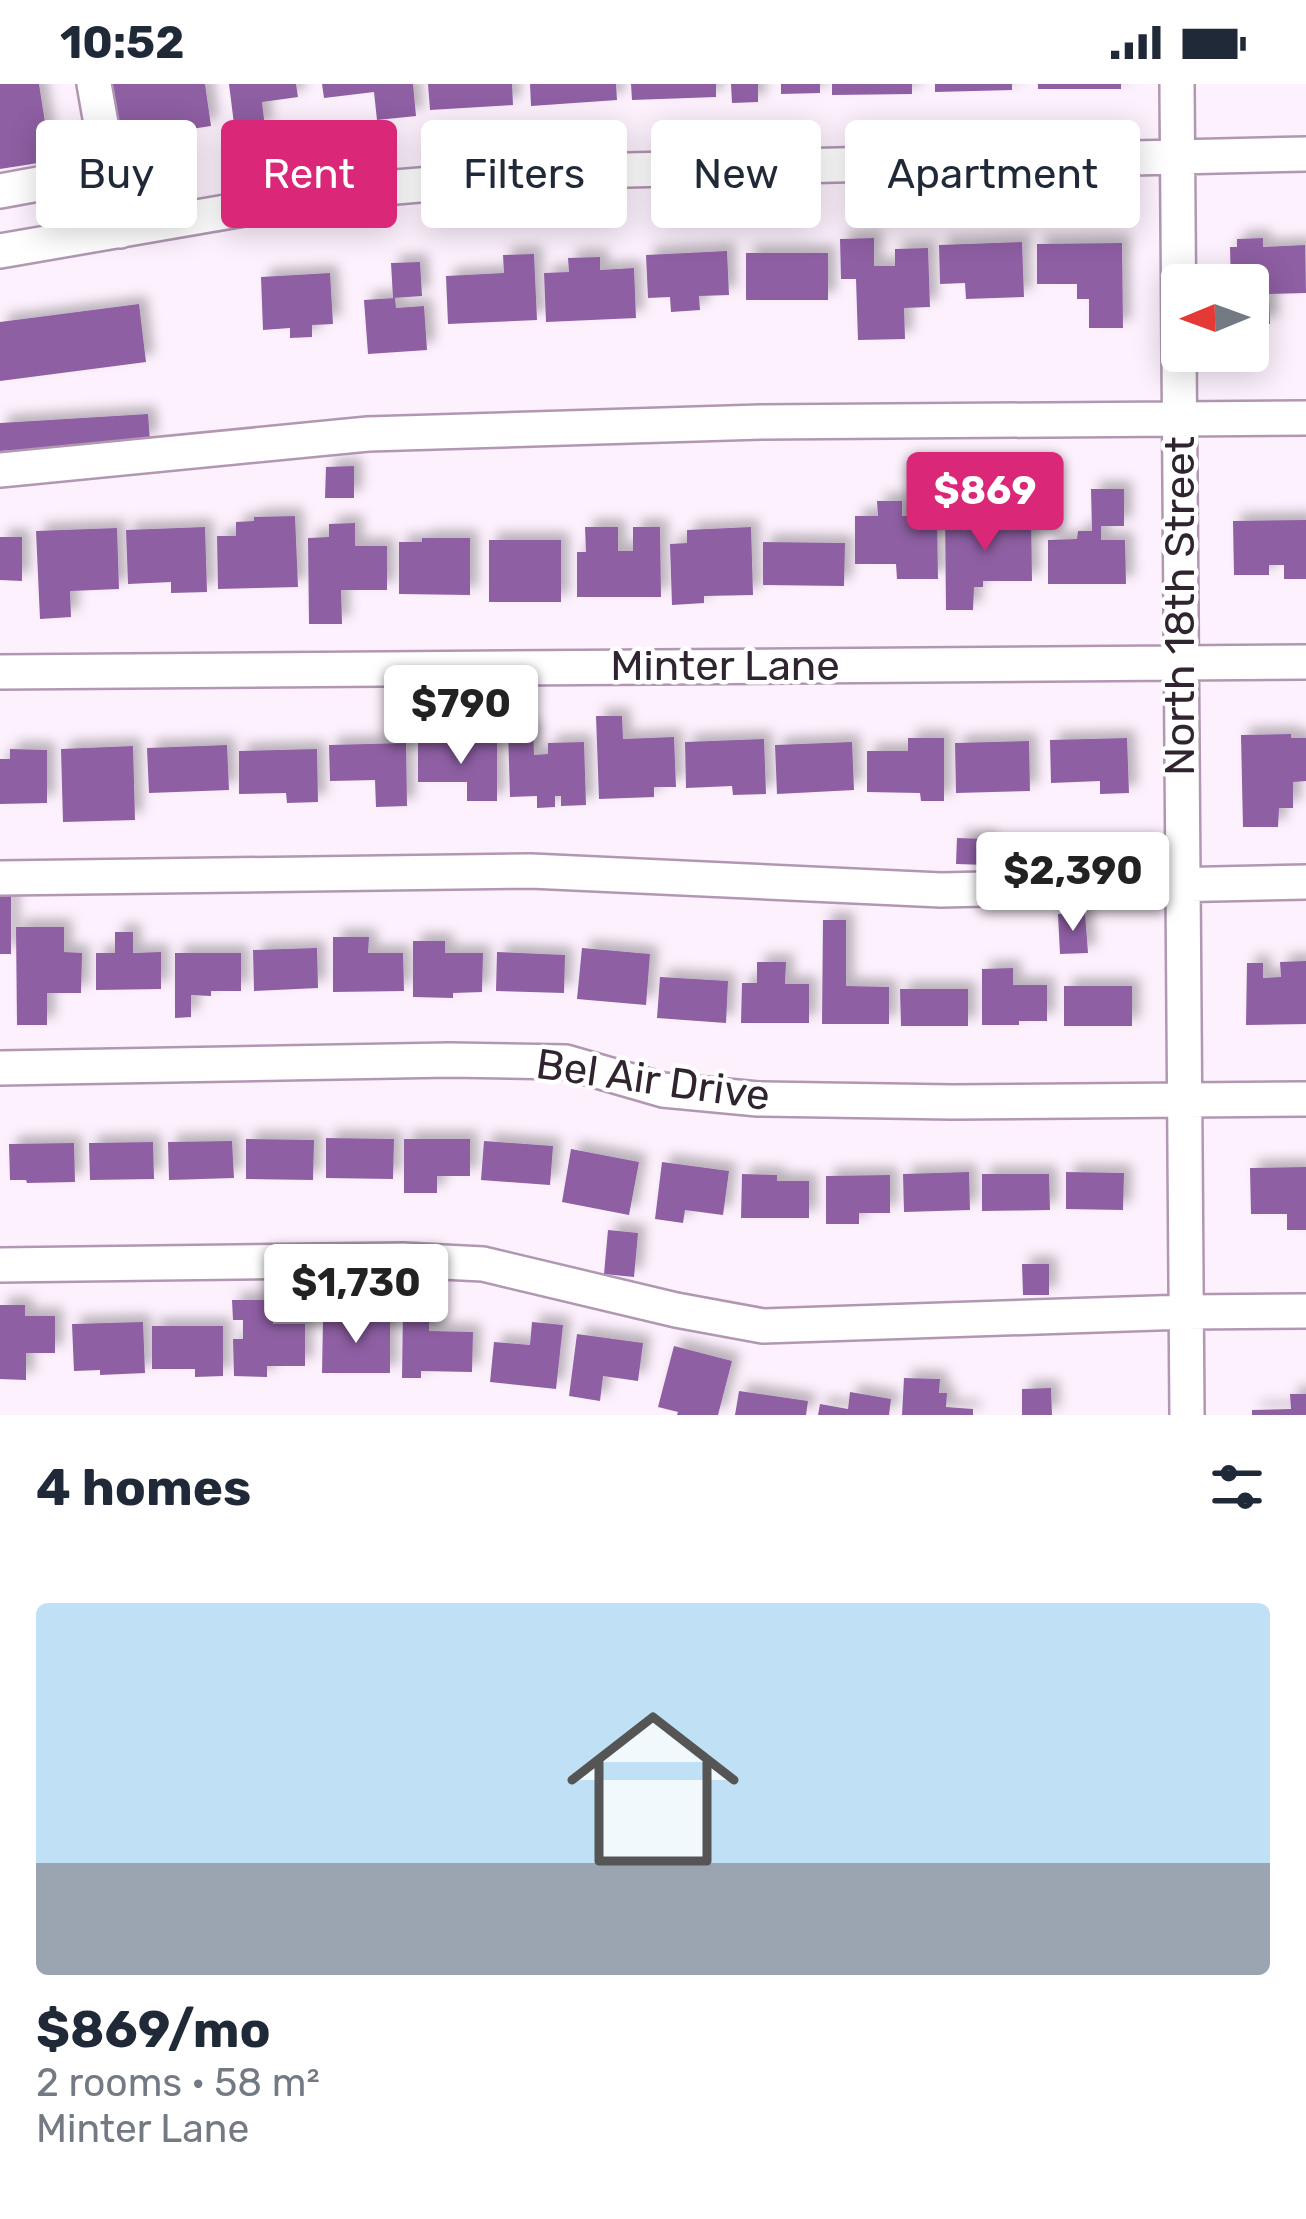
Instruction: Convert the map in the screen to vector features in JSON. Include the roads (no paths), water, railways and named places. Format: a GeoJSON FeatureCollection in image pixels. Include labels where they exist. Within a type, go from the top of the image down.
{"type":"FeatureCollection","features":[{"type":"Feature","properties":{"kind":"street"},"geometry":{"type":"LineString","coordinates":[[94,84],[100,120]]}},
{"type":"Feature","properties":{"kind":"street","name":"North 18th Street"},"geometry":{"type":"LineString","coordinates":[[1177,84],[1186,1415]]}},
{"type":"Feature","properties":{"kind":"street"},"geometry":{"type":"LineString","coordinates":[[0,251],[348,190],[585,171],[1306,154]]}},
{"type":"Feature","properties":{"kind":"street"},"geometry":{"type":"LineString","coordinates":[[0,191],[36,184]]}},
{"type":"Feature","properties":{"kind":"street"},"geometry":{"type":"LineString","coordinates":[[0,470],[368,434],[761,422],[1306,418]]}},
{"type":"Feature","properties":{"kind":"street","name":"Minter Lane"},"geometry":{"type":"LineString","coordinates":[[0,672],[1306,662]]}},
{"type":"Feature","properties":{"kind":"street"},"geometry":{"type":"LineString","coordinates":[[0,878],[531,872],[941,890],[1306,882]]}},
{"type":"Feature","properties":{"kind":"street","name":"Bel Air Drive"},"geometry":{"type":"LineString","coordinates":[[0,1068],[566,1062],[663,1090],[758,1099],[1306,1099]]}},
{"type":"Feature","properties":{"kind":"street"},"geometry":{"type":"LineString","coordinates":[[0,1265],[403,1260],[483,1264],[676,1310],[763,1325],[1306,1311]]}}]}
